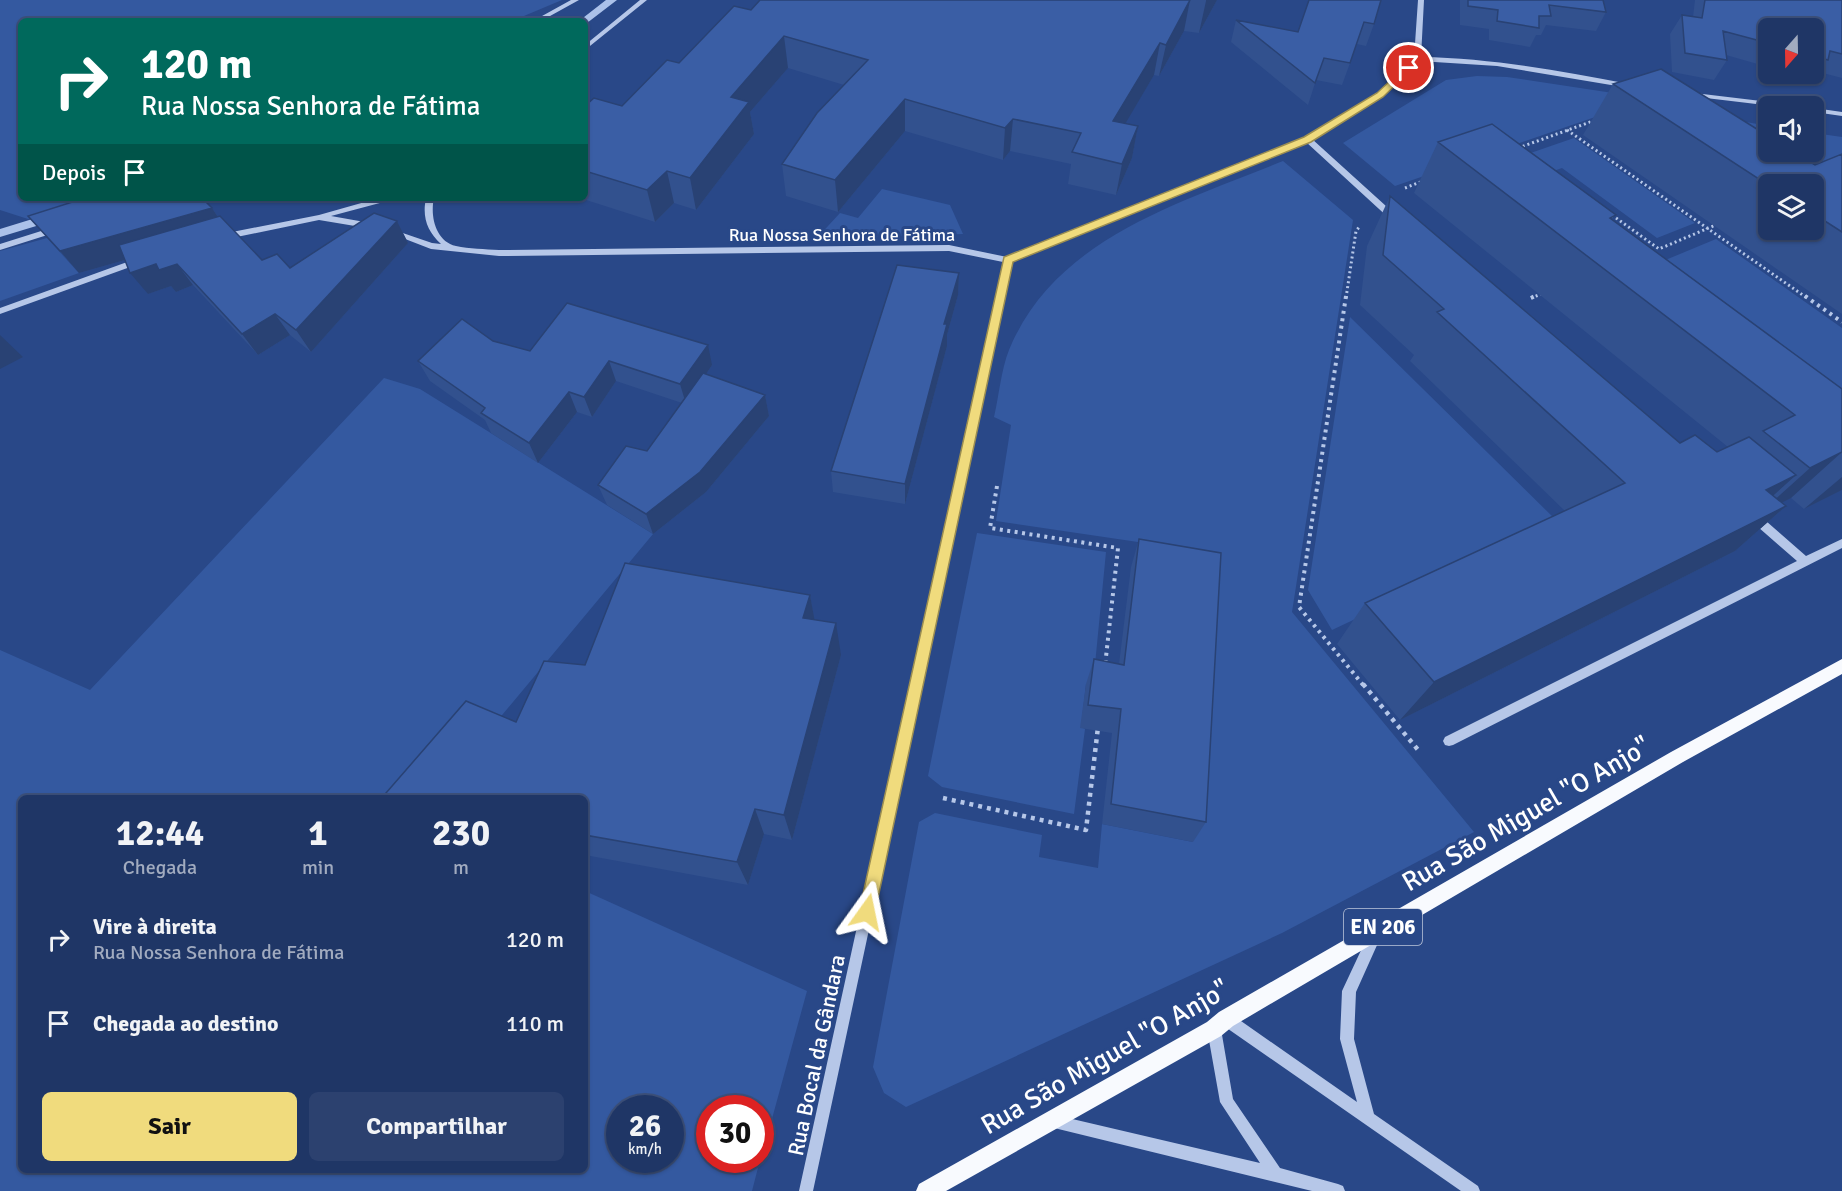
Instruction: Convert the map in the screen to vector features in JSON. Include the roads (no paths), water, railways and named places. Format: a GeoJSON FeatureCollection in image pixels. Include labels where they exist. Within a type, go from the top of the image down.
{"type":"FeatureCollection","features":[{"type":"Feature","properties":{"kind":"main road","name":"Rua São Miguel \"O Anjo\""},"geometry":{"type":"LineString","coordinates":[[926,1191],[1842,666]]}},
{"type":"Feature","properties":{"kind":"street"},"geometry":{"type":"LineString","coordinates":[[542,18],[576,0]]}},
{"type":"Feature","properties":{"kind":"street"},"geometry":{"type":"LineString","coordinates":[[588,46],[644,0]]}},
{"type":"Feature","properties":{"kind":"street"},"geometry":{"type":"LineString","coordinates":[[1008,260],[1307,140],[1380,95],[1417,59],[1421,0]]}},
{"type":"Feature","properties":{"kind":"street"},"geometry":{"type":"LineString","coordinates":[[1417,59],[1461,58],[1522,65],[1639,89]]}},
{"type":"Feature","properties":{"kind":"street"},"geometry":{"type":"LineString","coordinates":[[1685,93],[1758,102]]}},
{"type":"Feature","properties":{"kind":"street"},"geometry":{"type":"LineString","coordinates":[[1824,111],[1842,114]]}},
{"type":"Feature","properties":{"kind":"street"},"geometry":{"type":"LineString","coordinates":[[1307,140],[1401,224]]}},
{"type":"Feature","properties":{"kind":"street"},"geometry":{"type":"LineString","coordinates":[[213,239],[292,220],[319,217],[377,201]]}},
{"type":"Feature","properties":{"kind":"street"},"geometry":{"type":"LineString","coordinates":[[429,201],[426,210],[430,225],[437,238],[453,250]]}},
{"type":"Feature","properties":{"kind":"street","name":"Rua Nossa Senhora de Fátima"},"geometry":{"type":"LineString","coordinates":[[319,217],[363,223],[453,250],[509,253],[949,248],[1008,260]]}},
{"type":"Feature","properties":{"kind":"street"},"geometry":{"type":"LineString","coordinates":[[0,246],[67,226]]}},
{"type":"Feature","properties":{"kind":"street"},"geometry":{"type":"LineString","coordinates":[[0,311],[149,258]]}},
{"type":"Feature","properties":{"kind":"street","name":"Rua Bocal da Gândara"},"geometry":{"type":"LineString","coordinates":[[806,1191],[1008,260]]}},
{"type":"Feature","properties":{"kind":"street"},"geometry":{"type":"LineString","coordinates":[[1745,509],[1806,562]]}},
{"type":"Feature","properties":{"kind":"street"},"geometry":{"type":"LineString","coordinates":[[1449,741],[1842,543]]}},
{"type":"Feature","properties":{"kind":"street"},"geometry":{"type":"LineString","coordinates":[[1368,1117],[1347,1039],[1349,991],[1378,930]]}},
{"type":"Feature","properties":{"kind":"street"},"geometry":{"type":"LineString","coordinates":[[1220,1024],[1368,1117],[1473,1191]]}},
{"type":"Feature","properties":{"kind":"street"},"geometry":{"type":"LineString","coordinates":[[1220,1024],[1227,1102],[1276,1174]]}},
{"type":"Feature","properties":{"kind":"street"},"geometry":{"type":"LineString","coordinates":[[1048,1120],[1338,1191]]}},
{"type":"Feature","properties":{"kind":"waterway"},"geometry":{"type":"LineString","coordinates":[[588,18],[612,0]]}},
{"type":"Feature","properties":{"kind":"waterway"},"geometry":{"type":"LineString","coordinates":[[0,233],[52,217]]}}]}
